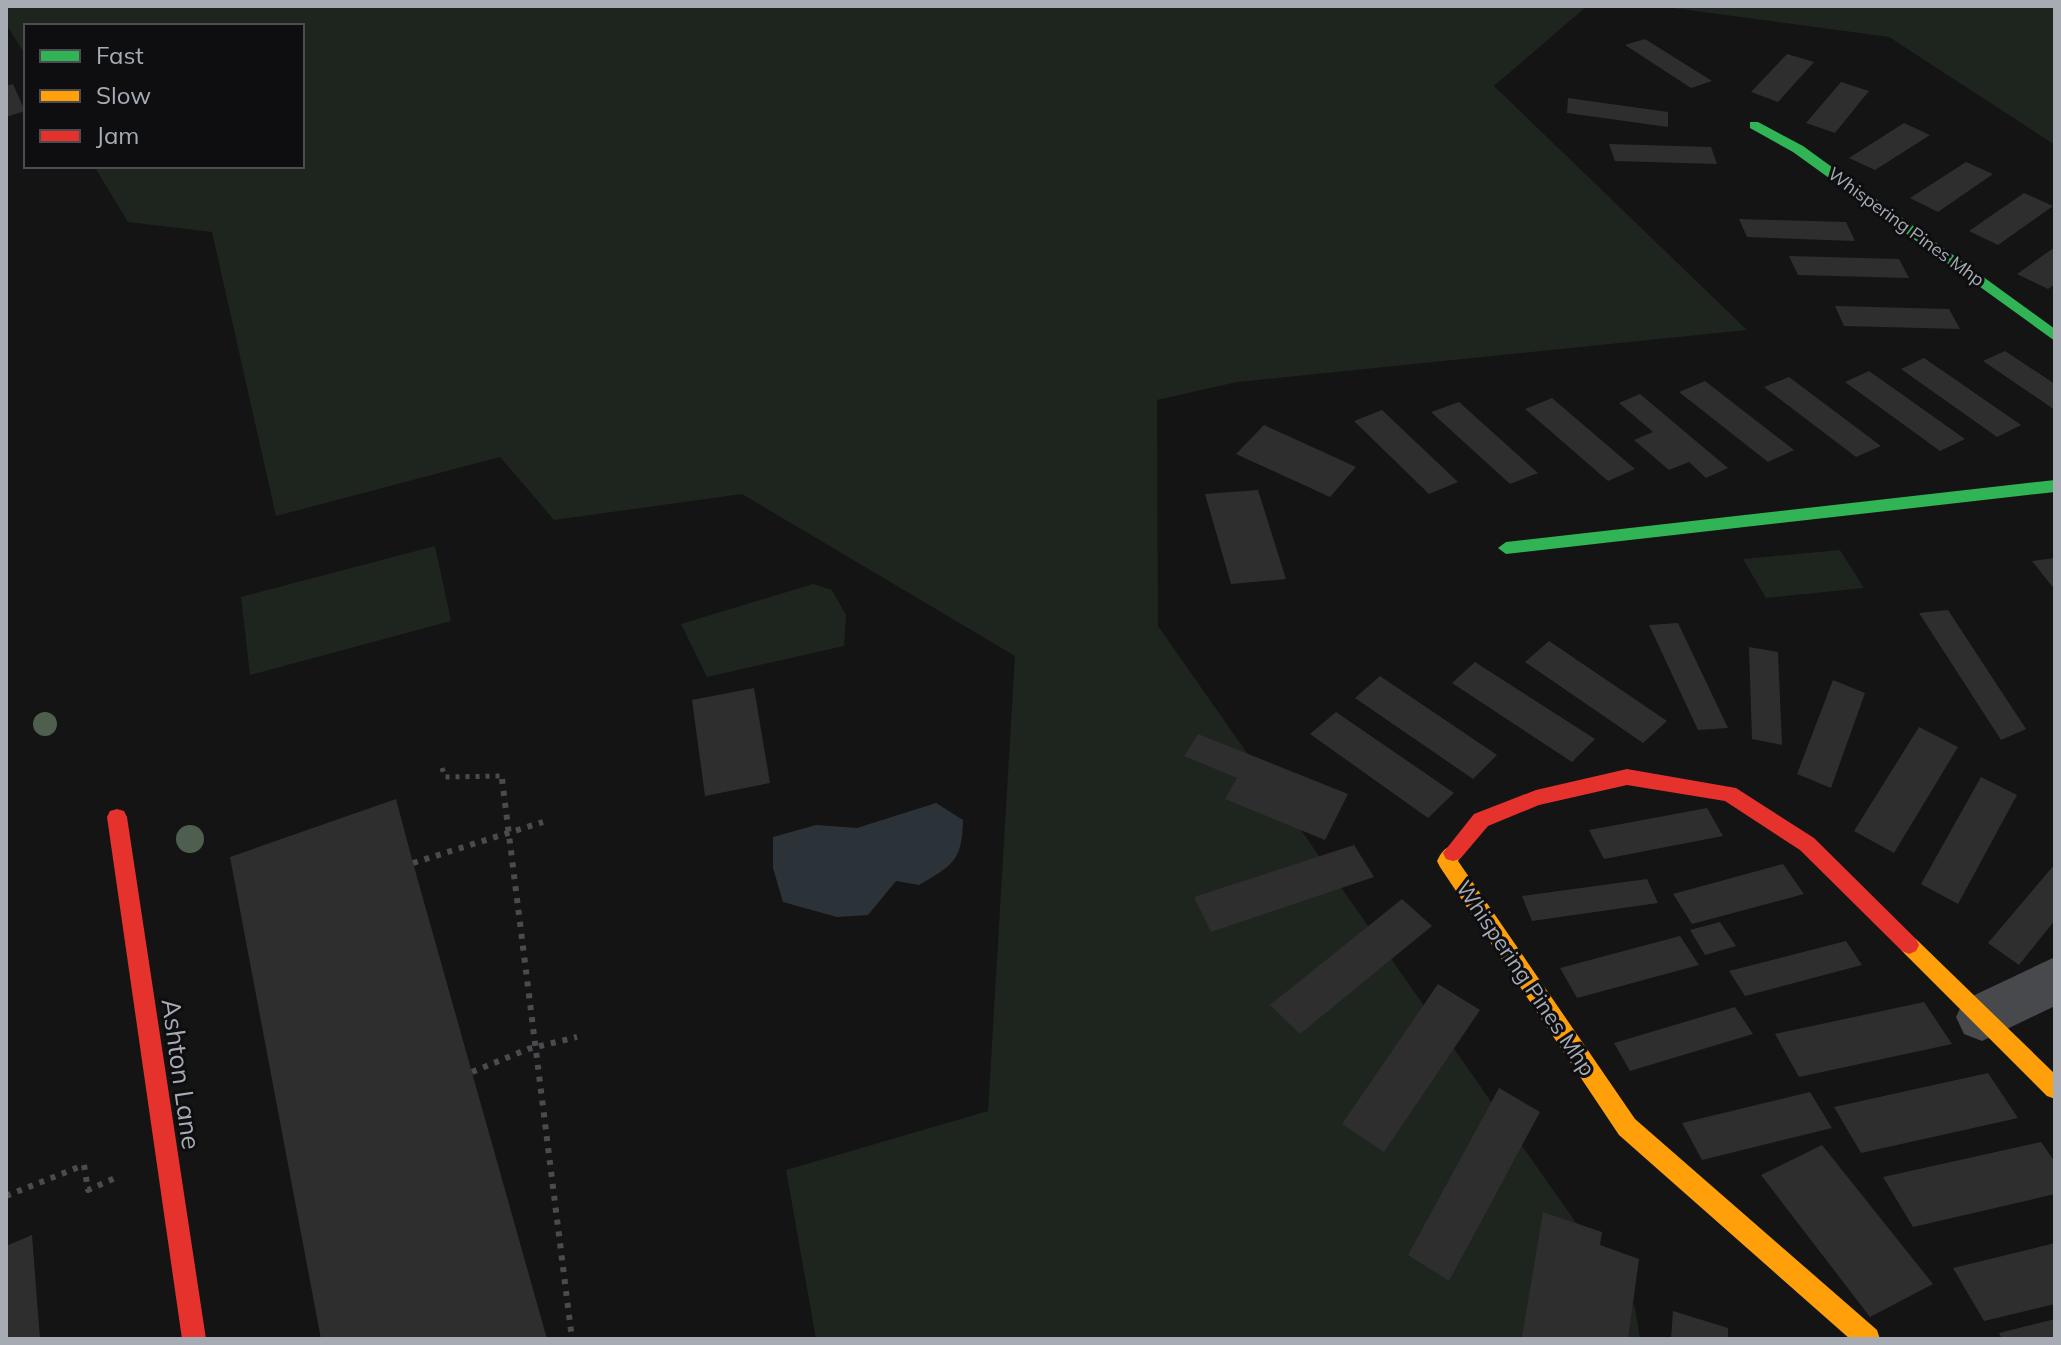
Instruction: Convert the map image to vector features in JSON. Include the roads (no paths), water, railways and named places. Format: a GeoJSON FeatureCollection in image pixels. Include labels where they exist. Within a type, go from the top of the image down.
{"type":"FeatureCollection","features":[{"type":"Feature","properties":{"kind":"street","name":"Whispering Pines Mhp"},"geometry":{"type":"LineString","coordinates":[[1754,125],[1798,149],[2055,336]]}},
{"type":"Feature","properties":{"kind":"street"},"geometry":{"type":"LineString","coordinates":[[1506,548],[2055,486]]}},
{"type":"Feature","properties":{"kind":"street","name":"Whispering Pines Mhp"},"geometry":{"type":"LineString","coordinates":[[1868,1339],[1627,1127],[1447,861],[1481,820],[1536,798],[1627,777],[1729,794],[1807,844],[2055,1089]]}},
{"type":"Feature","properties":{"kind":"street","name":"Ashton Lane"},"geometry":{"type":"LineString","coordinates":[[117,817],[194,1339]]}},
{"type":"Feature","properties":{"kind":"street"},"geometry":{"type":"LineString","coordinates":[[1982,1017],[2055,980]]}}]}
